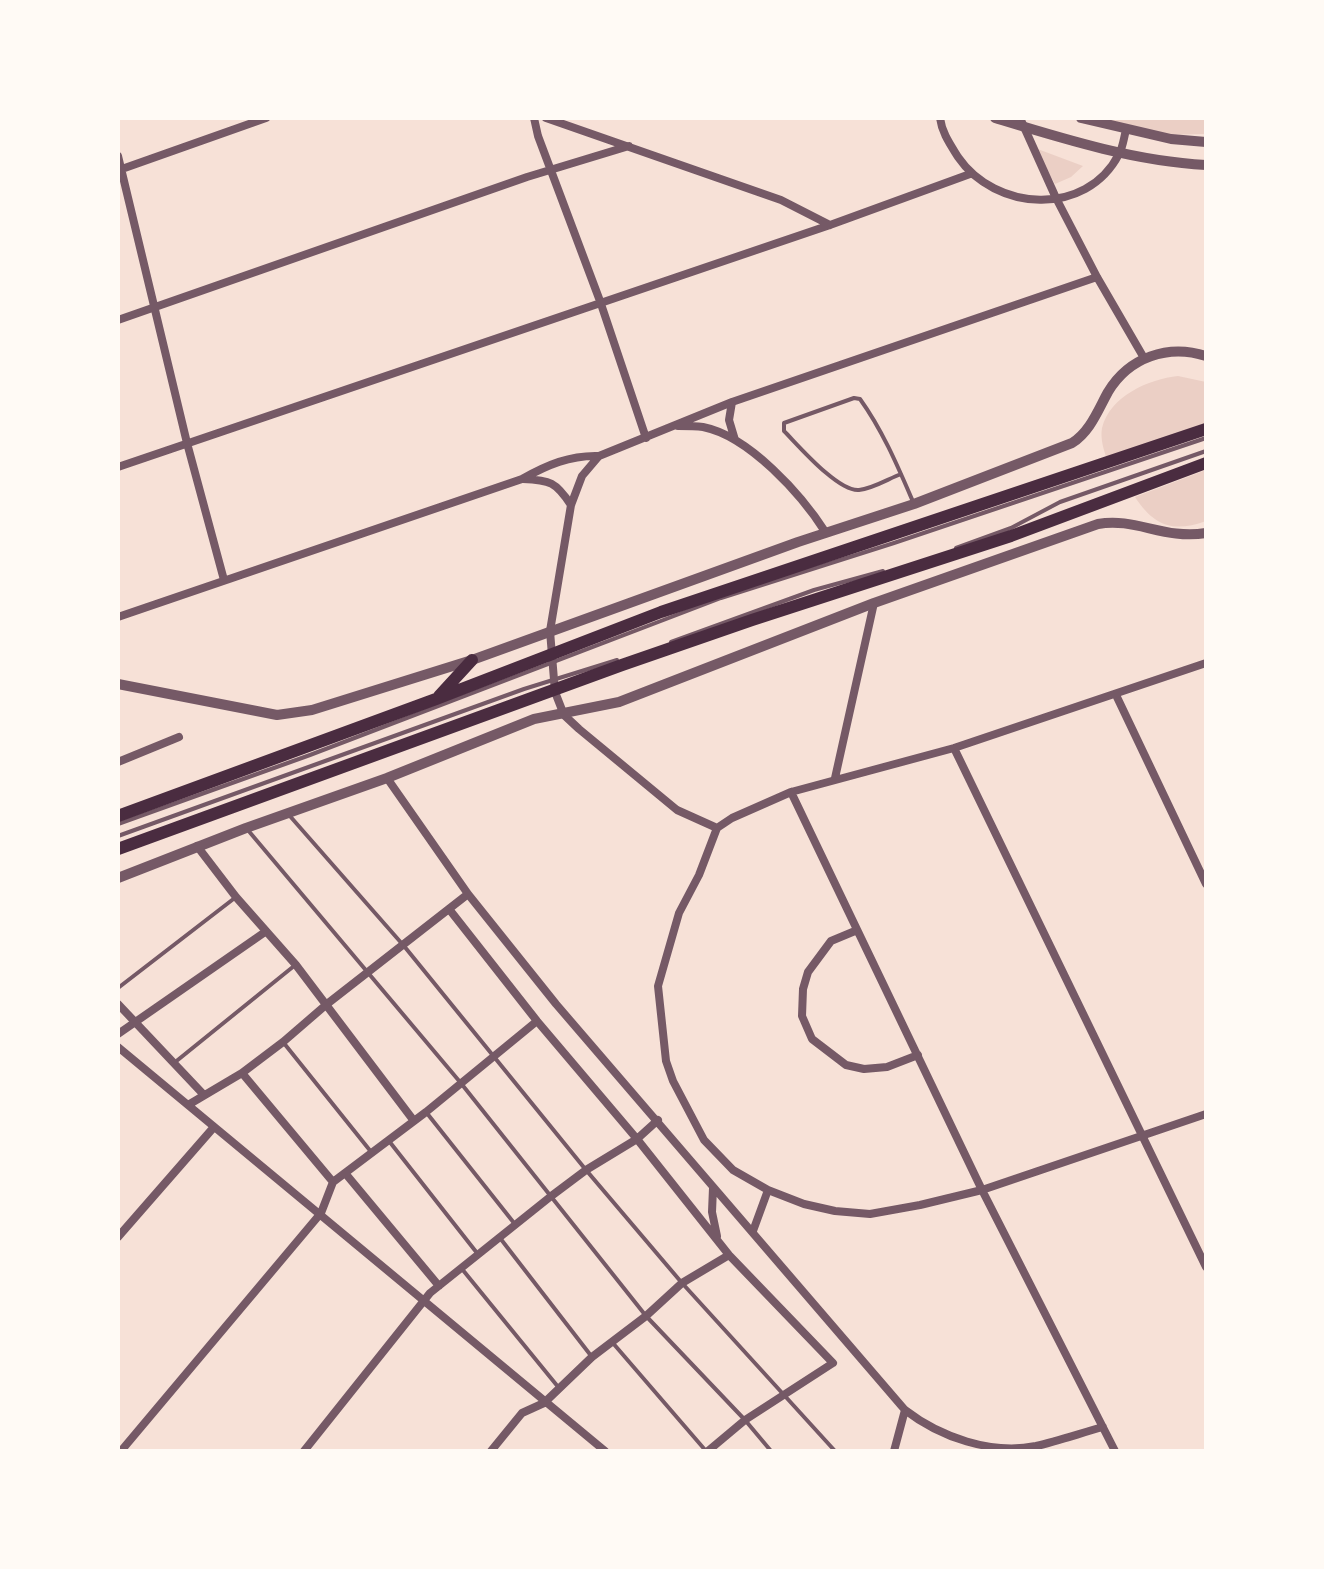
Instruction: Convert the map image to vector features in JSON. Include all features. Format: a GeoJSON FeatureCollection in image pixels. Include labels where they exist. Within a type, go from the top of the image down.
{"type":"FeatureCollection","features":[{"type":"Feature","properties":{"kind":"main road"},"geometry":{"type":"LineString","coordinates":[[118,816],[552,657],[661,612],[1206,429]]}},
{"type":"Feature","properties":{"kind":"main road"},"geometry":{"type":"LineString","coordinates":[[118,849],[555,685],[1011,536],[1206,463]]}},
{"type":"Feature","properties":{"kind":"main road"},"geometry":{"type":"LineString","coordinates":[[436,699],[472,660]]}},
{"type":"Feature","properties":{"kind":"street"},"geometry":{"type":"LineString","coordinates":[[120,170],[266,118]]}},
{"type":"Feature","properties":{"kind":"street"},"geometry":{"type":"LineString","coordinates":[[534,118],[646,438]]}},
{"type":"Feature","properties":{"kind":"street"},"geometry":{"type":"LineString","coordinates":[[546,118],[781,200],[830,225]]}},
{"type":"Feature","properties":{"kind":"street"},"geometry":{"type":"LineString","coordinates":[[940,118],[949,142],[970,174],[1000,192],[1035,201],[1082,191],[1103,175],[1119,153],[1126,130]]}},
{"type":"Feature","properties":{"kind":"street"},"geometry":{"type":"LineString","coordinates":[[995,118],[1023,123],[1119,153],[1167,163],[1206,165]]}},
{"type":"Feature","properties":{"kind":"street"},"geometry":{"type":"LineString","coordinates":[[1081,118],[1171,139],[1206,142]]}},
{"type":"Feature","properties":{"kind":"street"},"geometry":{"type":"LineString","coordinates":[[1023,123],[1056,198],[1144,358]]}},
{"type":"Feature","properties":{"kind":"street"},"geometry":{"type":"LineString","coordinates":[[118,320],[552,169],[629,146]]}},
{"type":"Feature","properties":{"kind":"street"},"geometry":{"type":"LineString","coordinates":[[118,156],[187,443],[224,580]]}},
{"type":"Feature","properties":{"kind":"street"},"geometry":{"type":"LineString","coordinates":[[118,467],[830,225],[970,174]]}},
{"type":"Feature","properties":{"kind":"street"},"geometry":{"type":"LineString","coordinates":[[118,617],[522,479],[544,466],[579,455],[599,456],[732,402],[1097,277]]}},
{"type":"Feature","properties":{"kind":"street"},"geometry":{"type":"LineString","coordinates":[[118,684],[277,715],[312,710],[472,660],[914,504],[1072,443],[1086,431],[1113,385],[1134,364],[1144,358],[1169,352],[1206,356]]}},
{"type":"Feature","properties":{"kind":"street"},"geometry":{"type":"LineString","coordinates":[[732,402],[729,420],[735,440]]}},
{"type":"Feature","properties":{"kind":"street"},"geometry":{"type":"LineString","coordinates":[[676,426],[704,427],[735,440],[800,496],[826,533]]}},
{"type":"Feature","properties":{"kind":"street"},"geometry":{"type":"LineString","coordinates":[[599,456],[582,476],[571,505],[550,631],[555,685],[564,715],[677,810],[717,828]]}},
{"type":"Feature","properties":{"kind":"street"},"geometry":{"type":"LineString","coordinates":[[522,479],[543,480],[559,487],[571,505]]}},
{"type":"Feature","properties":{"kind":"street"},"geometry":{"type":"LineString","coordinates":[[118,878],[197,846],[387,778],[534,719],[619,702],[874,603],[1098,524],[1118,522],[1180,536],[1206,533]]}},
{"type":"Feature","properties":{"kind":"street"},"geometry":{"type":"LineString","coordinates":[[835,778],[874,603]]}},
{"type":"Feature","properties":{"kind":"street"},"geometry":{"type":"LineString","coordinates":[[1206,663],[954,748],[791,792],[732,818],[717,828],[699,875],[679,913],[658,986],[662,1035],[673,1081],[704,1140],[733,1170],[768,1190],[804,1204],[870,1214],[920,1205],[982,1190],[1206,1114]]}},
{"type":"Feature","properties":{"kind":"street"},"geometry":{"type":"LineString","coordinates":[[1116,695],[1206,884]]}},
{"type":"Feature","properties":{"kind":"street"},"geometry":{"type":"LineString","coordinates":[[118,762],[179,737]]}},
{"type":"Feature","properties":{"kind":"street"},"geometry":{"type":"LineString","coordinates":[[954,748],[1206,1267]]}},
{"type":"Feature","properties":{"kind":"street"},"geometry":{"type":"LineString","coordinates":[[387,778],[468,894],[556,1004],[905,1410],[944,1433],[965,1441],[1004,1448],[1033,1446],[1103,1427]]}},
{"type":"Feature","properties":{"kind":"street"},"geometry":{"type":"LineString","coordinates":[[791,792],[855,931],[982,1190],[1115,1451]]}},
{"type":"Feature","properties":{"kind":"street"},"geometry":{"type":"LineString","coordinates":[[197,846],[327,1004],[414,1121]]}},
{"type":"Feature","properties":{"kind":"street"},"geometry":{"type":"LineString","coordinates":[[188,1105],[242,1073],[468,894]]}},
{"type":"Feature","properties":{"kind":"street"},"geometry":{"type":"LineString","coordinates":[[449,909],[729,1255],[833,1363],[745,1420],[707,1451]]}},
{"type":"Feature","properties":{"kind":"street"},"geometry":{"type":"LineString","coordinates":[[855,931],[831,941],[808,972],[803,989],[802,1016],[812,1039],[846,1065],[864,1069],[887,1067],[918,1055]]}},
{"type":"Feature","properties":{"kind":"street"},"geometry":{"type":"LineString","coordinates":[[118,1034],[265,932]]}},
{"type":"Feature","properties":{"kind":"street"},"geometry":{"type":"LineString","coordinates":[[118,1004],[204,1095]]}},
{"type":"Feature","properties":{"kind":"street"},"geometry":{"type":"LineString","coordinates":[[121,1451],[321,1213],[333,1182],[426,1112],[537,1021]]}},
{"type":"Feature","properties":{"kind":"street"},"geometry":{"type":"LineString","coordinates":[[118,1047],[605,1451]]}},
{"type":"Feature","properties":{"kind":"street"},"geometry":{"type":"LineString","coordinates":[[242,1073],[333,1182]]}},
{"type":"Feature","properties":{"kind":"street"},"geometry":{"type":"LineString","coordinates":[[304,1451],[439,1286],[498,1236],[586,1170],[637,1139],[658,1120]]}},
{"type":"Feature","properties":{"kind":"street"},"geometry":{"type":"LineString","coordinates":[[118,1237],[214,1127]]}},
{"type":"Feature","properties":{"kind":"street"},"geometry":{"type":"LineString","coordinates":[[345,1173],[439,1286]]}},
{"type":"Feature","properties":{"kind":"street"},"geometry":{"type":"LineString","coordinates":[[713,1188],[712,1212],[718,1241]]}},
{"type":"Feature","properties":{"kind":"street"},"geometry":{"type":"LineString","coordinates":[[753,1231],[768,1190]]}},
{"type":"Feature","properties":{"kind":"street"},"geometry":{"type":"LineString","coordinates":[[491,1451],[522,1413],[544,1403],[592,1357],[646,1316],[682,1283],[729,1255]]}},
{"type":"Feature","properties":{"kind":"street"},"geometry":{"type":"LineString","coordinates":[[894,1451],[905,1410]]}},
{"type":"Feature","properties":{"kind":"lane"},"geometry":{"type":"LineString","coordinates":[[901,474],[861,490],[849,489],[784,431],[784,423],[854,398],[860,399],[875,420],[901,474],[914,504]]}},
{"type":"Feature","properties":{"kind":"lane"},"geometry":{"type":"LineString","coordinates":[[118,824],[310,755],[552,657],[1206,438]]}},
{"type":"Feature","properties":{"kind":"lane"},"geometry":{"type":"LineString","coordinates":[[118,836],[555,685],[814,590],[905,565],[1011,528],[1060,502],[1206,451]]}},
{"type":"Feature","properties":{"kind":"lane"},"geometry":{"type":"LineString","coordinates":[[288,813],[404,946],[682,1283],[835,1451]]}},
{"type":"Feature","properties":{"kind":"lane"},"geometry":{"type":"LineString","coordinates":[[246,828],[460,1082],[646,1316],[771,1451]]}},
{"type":"Feature","properties":{"kind":"lane"},"geometry":{"type":"LineString","coordinates":[[118,988],[236,897]]}},
{"type":"Feature","properties":{"kind":"lane"},"geometry":{"type":"LineString","coordinates":[[174,1063],[296,965]]}},
{"type":"Feature","properties":{"kind":"lane"},"geometry":{"type":"LineString","coordinates":[[283,1042],[372,1153]]}},
{"type":"Feature","properties":{"kind":"lane"},"geometry":{"type":"LineString","coordinates":[[426,1112],[514,1224]]}},
{"type":"Feature","properties":{"kind":"lane"},"geometry":{"type":"LineString","coordinates":[[389,1141],[477,1253]]}},
{"type":"Feature","properties":{"kind":"lane"},"geometry":{"type":"LineString","coordinates":[[498,1236],[592,1357]]}},
{"type":"Feature","properties":{"kind":"lane"},"geometry":{"type":"LineString","coordinates":[[461,1267],[559,1388]]}},
{"type":"Feature","properties":{"kind":"lane"},"geometry":{"type":"LineString","coordinates":[[612,1342],[707,1451]]}},
{"type":"Feature","properties":{"kind":"shaded area"},"geometry":{"type":"Polygon","coordinates":[[[1098,118],[1206,118],[1206,134],[1156,135],[1098,118]]]}},
{"type":"Feature","properties":{"kind":"shaded area"},"geometry":{"type":"Polygon","coordinates":[[[1035,148],[1083,166],[1071,177],[1055,184],[1035,148]]]}},
{"type":"Feature","properties":{"kind":"shaded area"},"geometry":{"type":"Polygon","coordinates":[[[1178,376],[1206,382],[1206,425],[1107,460],[1102,428],[1113,407],[1143,385],[1178,376]]]}},
{"type":"Feature","properties":{"kind":"shaded area"},"geometry":{"type":"Polygon","coordinates":[[[1206,470],[1206,521],[1184,526],[1165,524],[1149,515],[1135,497],[1206,470]]]}}]}
